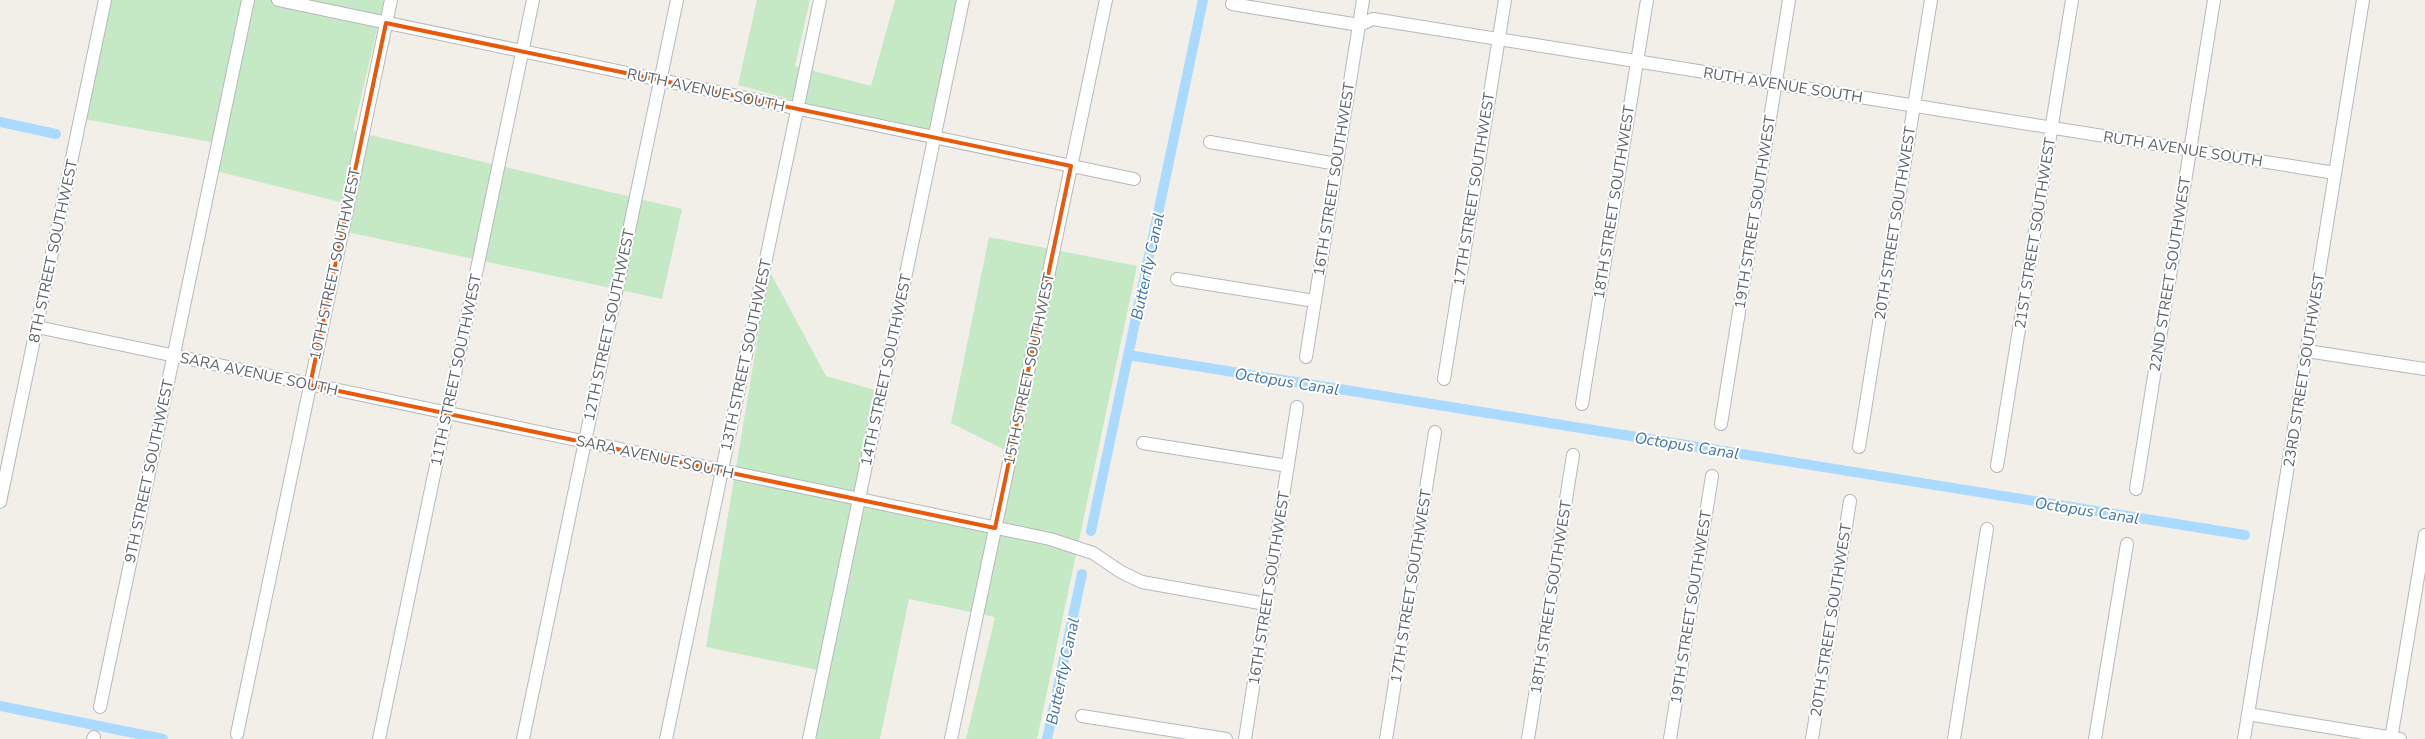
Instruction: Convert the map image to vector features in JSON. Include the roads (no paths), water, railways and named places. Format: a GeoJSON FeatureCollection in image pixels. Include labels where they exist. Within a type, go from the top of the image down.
{"type":"FeatureCollection","features":[{"type":"Feature","properties":{"kind":"street","name":"8TH STREET SOUTHWEST"},"geometry":{"type":"LineString","coordinates":[[0,499],[105,0]]}},
{"type":"Feature","properties":{"kind":"street","name":"9TH STREET SOUTHWEST"},"geometry":{"type":"LineString","coordinates":[[100,707],[248,0]]}},
{"type":"Feature","properties":{"kind":"street","name":"RUTH AVENUE SOUTH"},"geometry":{"type":"LineString","coordinates":[[278,0],[1134,179]]}},
{"type":"Feature","properties":{"kind":"street","name":"10TH STREET SOUTHWEST"},"geometry":{"type":"LineString","coordinates":[[237,734],[391,0]]}},
{"type":"Feature","properties":{"kind":"street","name":"11TH STREET SOUTHWEST"},"geometry":{"type":"LineString","coordinates":[[379,739],[533,0]]}},
{"type":"Feature","properties":{"kind":"street","name":"12TH STREET SOUTHWEST"},"geometry":{"type":"LineString","coordinates":[[523,739],[677,0]]}},
{"type":"Feature","properties":{"kind":"street","name":"13TH STREET SOUTHWEST"},"geometry":{"type":"LineString","coordinates":[[666,739],[820,0]]}},
{"type":"Feature","properties":{"kind":"street","name":"14TH STREET SOUTHWEST"},"geometry":{"type":"LineString","coordinates":[[809,739],[963,0]]}},
{"type":"Feature","properties":{"kind":"street","name":"15TH STREET SOUTHWEST"},"geometry":{"type":"LineString","coordinates":[[951,739],[1106,0]]}},
{"type":"Feature","properties":{"kind":"street","name":"16TH STREET SOUTHWEST"},"geometry":{"type":"LineString","coordinates":[[1306,358],[1363,0]]}},
{"type":"Feature","properties":{"kind":"street","name":"17TH STREET SOUTHWEST"},"geometry":{"type":"LineString","coordinates":[[1444,379],[1505,0]]}},
{"type":"Feature","properties":{"kind":"street","name":"18TH STREET SOUTHWEST"},"geometry":{"type":"LineString","coordinates":[[1582,404],[1646,0]]}},
{"type":"Feature","properties":{"kind":"street","name":"19TH STREET SOUTHWEST"},"geometry":{"type":"LineString","coordinates":[[1721,424],[1789,0]]}},
{"type":"Feature","properties":{"kind":"street","name":"20TH STREET SOUTHWEST"},"geometry":{"type":"LineString","coordinates":[[1859,447],[1931,0]]}},
{"type":"Feature","properties":{"kind":"street","name":"21ST STREET SOUTHWEST"},"geometry":{"type":"LineString","coordinates":[[1997,466],[2072,0]]}},
{"type":"Feature","properties":{"kind":"street","name":"22ND STREET SOUTHWEST"},"geometry":{"type":"LineString","coordinates":[[2136,489],[2214,0]]}},
{"type":"Feature","properties":{"kind":"street","name":"23RD STREET SOUTHWEST"},"geometry":{"type":"LineString","coordinates":[[2244,739],[2362,0]]}},
{"type":"Feature","properties":{"kind":"street","name":"RUTH AVENUE SOUTH"},"geometry":{"type":"LineString","coordinates":[[1232,4],[1359,25],[1372,19],[2334,173]]}},
{"type":"Feature","properties":{"kind":"street"},"geometry":{"type":"LineString","coordinates":[[1210,142],[1337,164]]}},
{"type":"Feature","properties":{"kind":"street"},"geometry":{"type":"LineString","coordinates":[[1177,279],[1315,302]]}},
{"type":"Feature","properties":{"kind":"street","name":"SARA AVENUE SOUTH"},"geometry":{"type":"LineString","coordinates":[[37,328],[1050,539],[1083,548],[1131,578],[1142,582],[1266,604]]}},
{"type":"Feature","properties":{"kind":"street"},"geometry":{"type":"LineString","coordinates":[[2307,351],[2425,369]]}},
{"type":"Feature","properties":{"kind":"street","name":"16TH STREET SOUTHWEST"},"geometry":{"type":"LineString","coordinates":[[1245,739],[1298,407]]}},
{"type":"Feature","properties":{"kind":"street","name":"17TH STREET SOUTHWEST"},"geometry":{"type":"LineString","coordinates":[[1386,739],[1435,432]]}},
{"type":"Feature","properties":{"kind":"street"},"geometry":{"type":"LineString","coordinates":[[1143,443],[1288,466]]}},
{"type":"Feature","properties":{"kind":"street","name":"18TH STREET SOUTHWEST"},"geometry":{"type":"LineString","coordinates":[[1528,739],[1573,456]]}},
{"type":"Feature","properties":{"kind":"street","name":"19TH STREET SOUTHWEST"},"geometry":{"type":"LineString","coordinates":[[1670,739],[1712,476]]}},
{"type":"Feature","properties":{"kind":"street","name":"20TH STREET SOUTHWEST"},"geometry":{"type":"LineString","coordinates":[[1812,739],[1850,501]]}},
{"type":"Feature","properties":{"kind":"street"},"geometry":{"type":"LineString","coordinates":[[1954,739],[1988,529]]}},
{"type":"Feature","properties":{"kind":"street"},"geometry":{"type":"LineString","coordinates":[[2248,714],[2394,739],[2425,535]]}},
{"type":"Feature","properties":{"kind":"street"},"geometry":{"type":"LineString","coordinates":[[2096,739],[2127,544]]}},
{"type":"Feature","properties":{"kind":"street"},"geometry":{"type":"LineString","coordinates":[[1082,716],[1226,739]]}},
{"type":"Feature","properties":{"kind":"waterway","name":"Butterfly Canal"},"geometry":{"type":"LineString","coordinates":[[1091,531],[1203,0]]}},
{"type":"Feature","properties":{"kind":"waterway"},"geometry":{"type":"LineString","coordinates":[[0,122],[56,134]]}},
{"type":"Feature","properties":{"kind":"waterway","name":"Octopus Canal"},"geometry":{"type":"LineString","coordinates":[[1128,355],[2245,535]]}},
{"type":"Feature","properties":{"kind":"waterway","name":"Butterfly Canal"},"geometry":{"type":"LineString","coordinates":[[1047,739],[1082,574]]}},
{"type":"Feature","properties":{"kind":"waterway"},"geometry":{"type":"LineString","coordinates":[[0,706],[163,739]]}}]}
